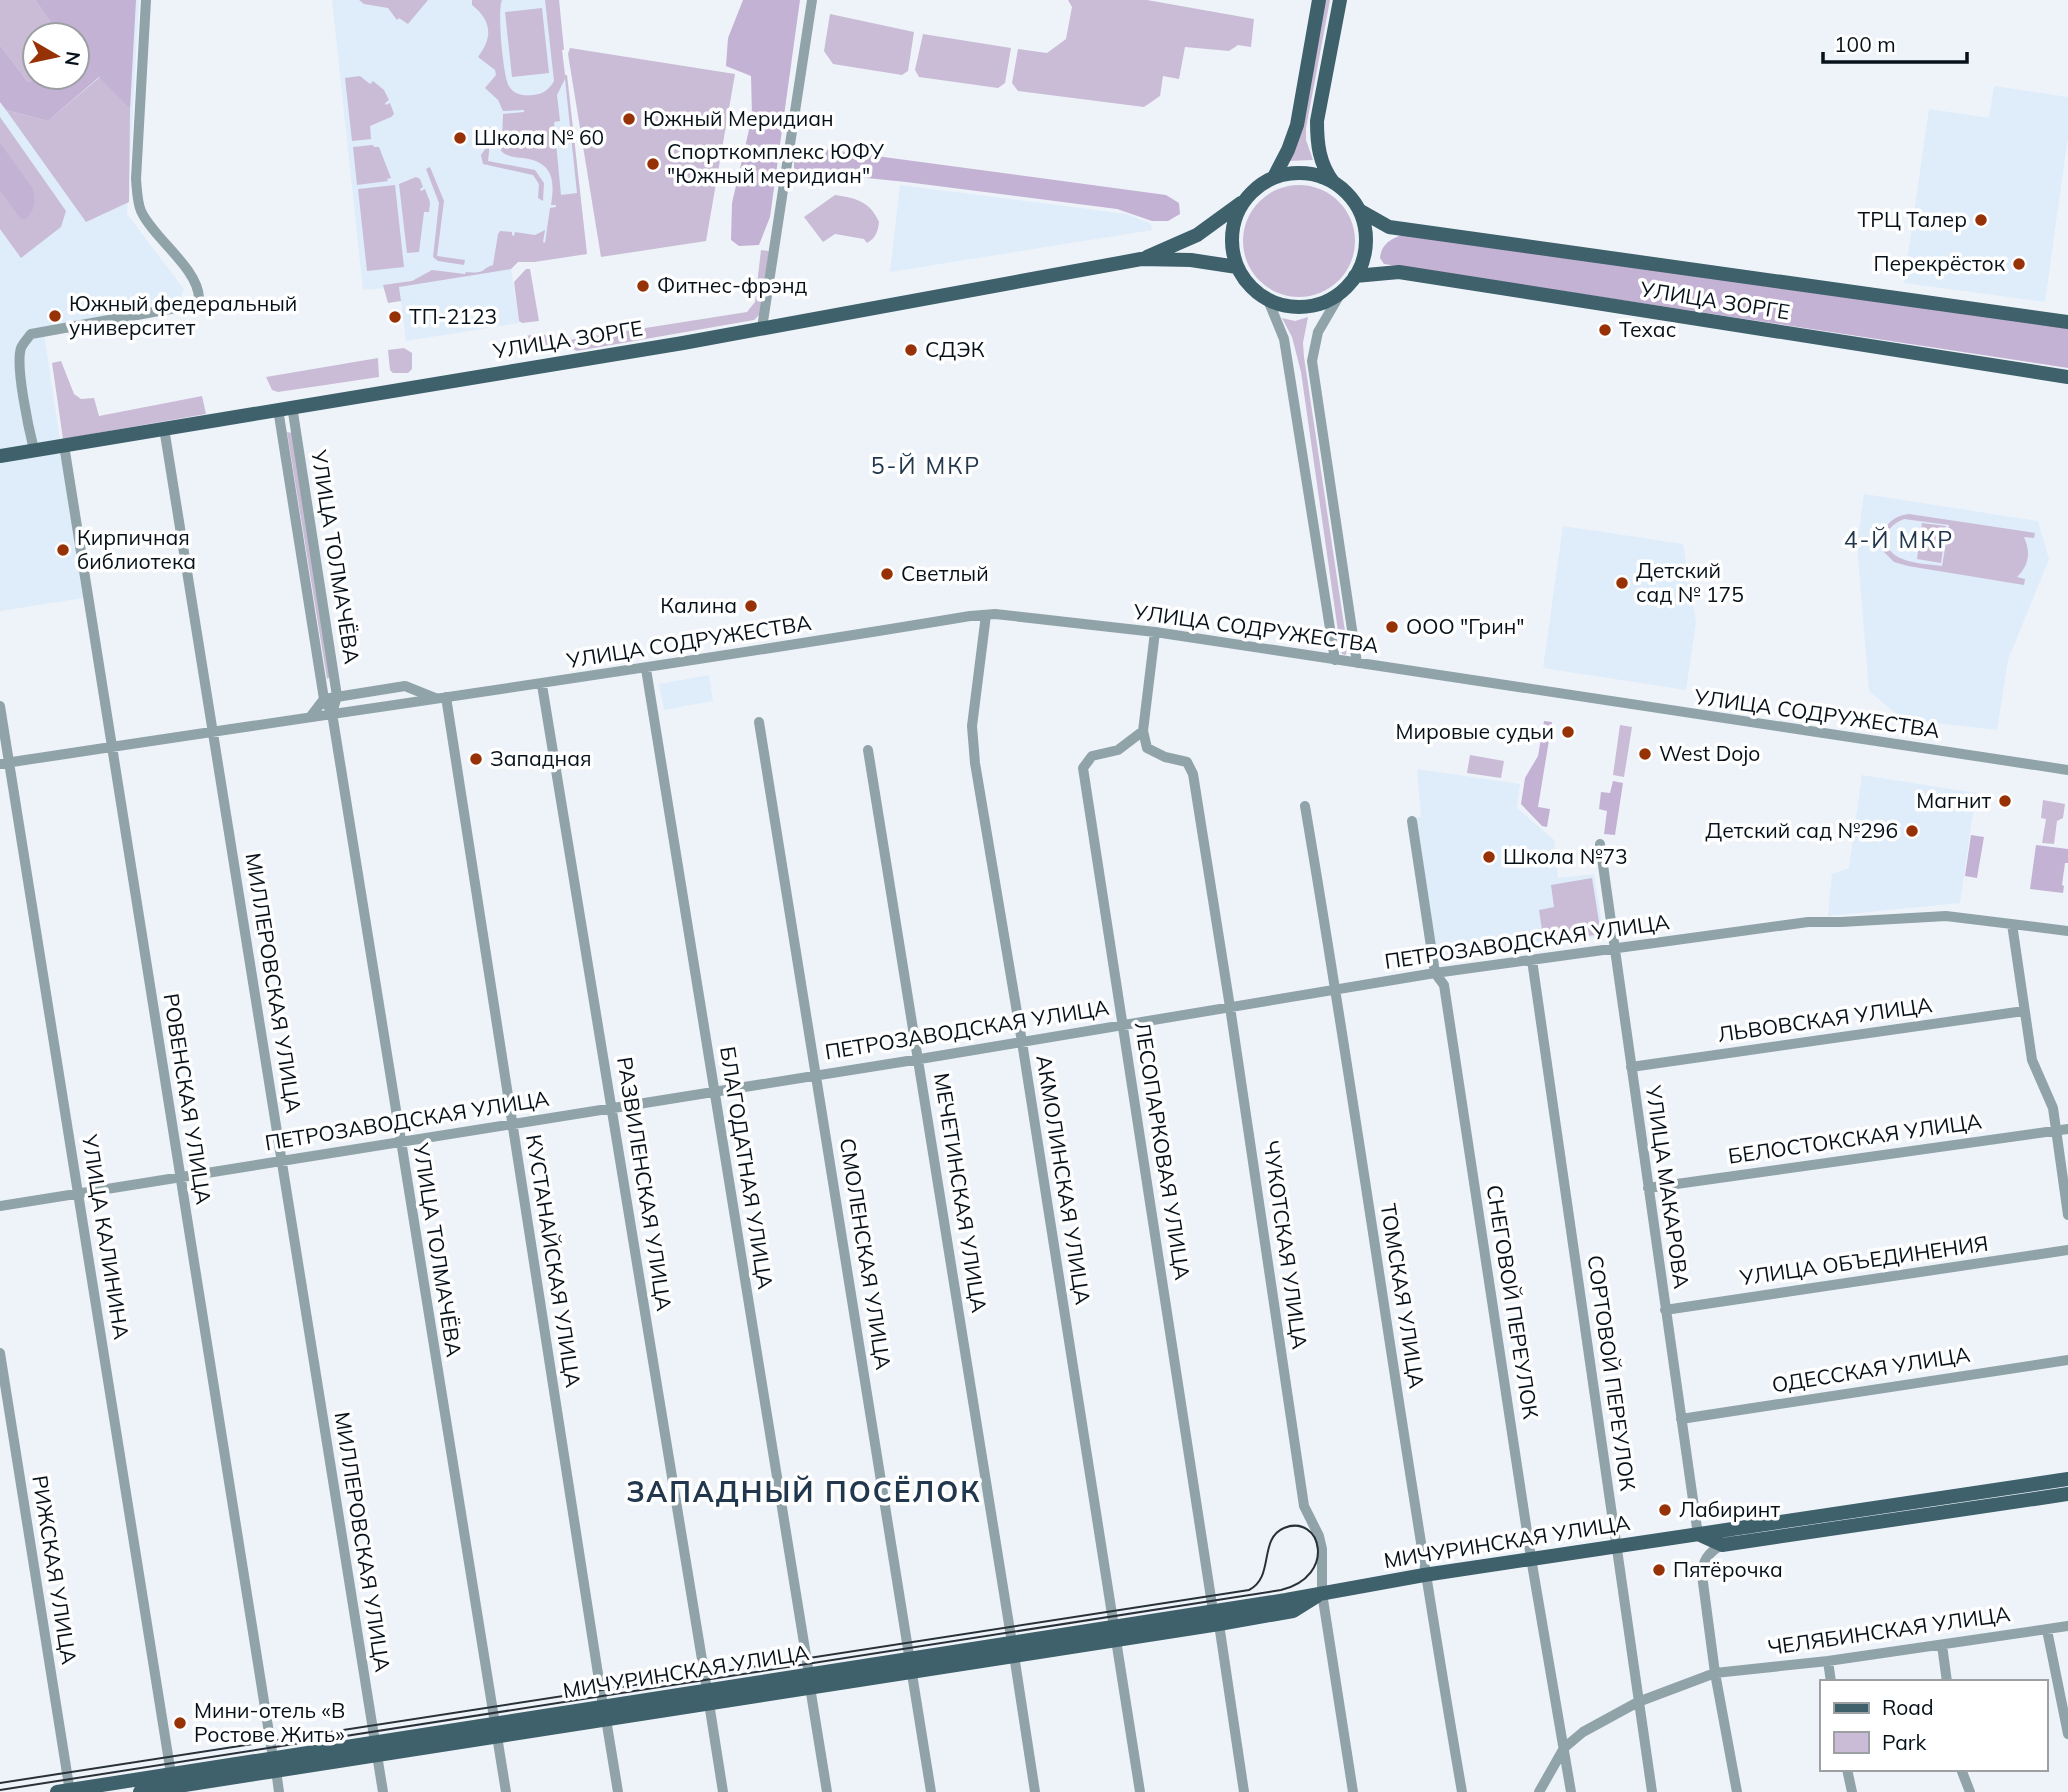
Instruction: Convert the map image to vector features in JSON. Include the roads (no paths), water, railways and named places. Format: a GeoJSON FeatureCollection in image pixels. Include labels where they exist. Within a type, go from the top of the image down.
{"type":"FeatureCollection","features":[{"type":"Feature","properties":{"kind":"main road"},"geometry":{"type":"LineString","coordinates":[[1274,177],[1297,125],[1318,0]]}},
{"type":"Feature","properties":{"kind":"main road"},"geometry":{"type":"LineString","coordinates":[[1334,182],[1314,174],[1294,172],[1274,177],[1258,186],[1244,200],[1234,221],[1231,244],[1237,267],[1245,280],[1268,300],[1286,306],[1306,307],[1325,302],[1342,291],[1355,276],[1363,260],[1366,244],[1359,210],[1348,194],[1334,182],[1323,165],[1318,148],[1317,121],[1340,0]]}},
{"type":"Feature","properties":{"kind":"main road","name":"УЛИЦА ЗОРГЕ"},"geometry":{"type":"LineString","coordinates":[[1141,259],[1197,236],[1244,200]]}},
{"type":"Feature","properties":{"kind":"main road","name":"УЛИЦА ЗОРГЕ"},"geometry":{"type":"LineString","coordinates":[[1359,210],[1389,227],[2068,321]]}},
{"type":"Feature","properties":{"kind":"main road","name":"УЛИЦА ЗОРГЕ"},"geometry":{"type":"LineString","coordinates":[[0,456],[762,328],[1141,259],[1191,260],[1237,267]]}},
{"type":"Feature","properties":{"kind":"main road","name":"УЛИЦА ЗОРГЕ"},"geometry":{"type":"LineString","coordinates":[[1355,276],[1399,272],[2068,377]]}},
{"type":"Feature","properties":{"kind":"main road","name":"МИЧУРИНСКАЯ УЛИЦА"},"geometry":{"type":"LineString","coordinates":[[140,1792],[274,1764],[809,1680],[1216,1617],[1293,1611],[1322,1592],[1424,1575],[2068,1479]]}},
{"type":"Feature","properties":{"kind":"main road"},"geometry":{"type":"LineString","coordinates":[[1699,1535],[1722,1545],[2068,1494]]}},
{"type":"Feature","properties":{"kind":"main road","name":"МИЧУРИНСКАЯ УЛИЦА"},"geometry":{"type":"LineString","coordinates":[[65,1791],[173,1784]]}},
{"type":"Feature","properties":{"kind":"street"},"geometry":{"type":"LineString","coordinates":[[34,450],[20,359],[21,348],[31,334],[187,306],[199,298],[195,282],[141,212],[137,195],[146,0]]}},
{"type":"Feature","properties":{"kind":"street"},"geometry":{"type":"LineString","coordinates":[[762,328],[812,0]]}},
{"type":"Feature","properties":{"kind":"street"},"geometry":{"type":"LineString","coordinates":[[1342,291],[1318,332],[1312,361],[1357,663]]}},
{"type":"Feature","properties":{"kind":"street"},"geometry":{"type":"LineString","coordinates":[[1268,300],[1284,339],[1335,660]]}},
{"type":"Feature","properties":{"kind":"street","name":"УЛИЦА ТОЛМАЧЁВА"},"geometry":{"type":"LineString","coordinates":[[285,407],[337,696],[332,713]]}},
{"type":"Feature","properties":{"kind":"street","name":"УЛИЦА ТОЛМАЧЁВА"},"geometry":{"type":"LineString","coordinates":[[285,407],[324,699],[332,713],[506,1792]]}},
{"type":"Feature","properties":{"kind":"street","name":"МИЛЛЕРОВСКАЯ УЛИЦА"},"geometry":{"type":"LineString","coordinates":[[164,428],[383,1792]]}},
{"type":"Feature","properties":{"kind":"street","name":"РОВЕНСКАЯ УЛИЦА"},"geometry":{"type":"LineString","coordinates":[[64,445],[279,1792]]}},
{"type":"Feature","properties":{"kind":"street","name":"УЛИЦА СОДРУЖЕСТВА"},"geometry":{"type":"LineString","coordinates":[[4,763],[311,716],[542,685],[986,615],[1013,615],[1155,632],[2068,770]]}},
{"type":"Feature","properties":{"kind":"street","name":"АКМОЛИНСКАЯ УЛИЦА"},"geometry":{"type":"LineString","coordinates":[[986,615],[972,726],[975,763],[1022,1042],[1140,1792]]}},
{"type":"Feature","properties":{"kind":"street"},"geometry":{"type":"LineString","coordinates":[[1143,731],[1155,632]]}},
{"type":"Feature","properties":{"kind":"street","name":"БЛАГОДАТНАЯ УЛИЦА"},"geometry":{"type":"LineString","coordinates":[[646,669],[827,1792]]}},
{"type":"Feature","properties":{"kind":"street","name":"РАЗВИЛЕНСКАЯ УЛИЦА"},"geometry":{"type":"LineString","coordinates":[[542,685],[723,1792]]}},
{"type":"Feature","properties":{"kind":"street","name":"УЛИЦА СОДРУЖЕСТВА"},"geometry":{"type":"LineString","coordinates":[[324,699],[405,686],[442,698]]}},
{"type":"Feature","properties":{"kind":"street","name":"КУСТАНАЙСКАЯ УЛИЦА"},"geometry":{"type":"LineString","coordinates":[[442,698],[513,1124],[618,1792]]}},
{"type":"Feature","properties":{"kind":"street"},"geometry":{"type":"LineString","coordinates":[[311,716],[324,699]]}},
{"type":"Feature","properties":{"kind":"street","name":"УЛИЦА КАЛИНИНА"},"geometry":{"type":"LineString","coordinates":[[0,706],[4,763],[79,1193],[173,1784]]}},
{"type":"Feature","properties":{"kind":"street","name":"СМОЛЕНСКАЯ УЛИЦА"},"geometry":{"type":"LineString","coordinates":[[759,722],[931,1792]]}},
{"type":"Feature","properties":{"kind":"street","name":"ЧУКОТСКАЯ УЛИЦА"},"geometry":{"type":"LineString","coordinates":[[1143,731],[1147,748],[1165,757],[1187,762],[1193,774],[1304,1506],[1319,1536],[1322,1549],[1322,1592],[1353,1792]]}},
{"type":"Feature","properties":{"kind":"street","name":"ЛЕСОПАРКОВАЯ УЛИЦА"},"geometry":{"type":"LineString","coordinates":[[1143,731],[1118,750],[1092,756],[1083,768],[1244,1792]]}},
{"type":"Feature","properties":{"kind":"street","name":"МЕЧЕТИНСКАЯ УЛИЦА"},"geometry":{"type":"LineString","coordinates":[[868,750],[1035,1792]]}},
{"type":"Feature","properties":{"kind":"street","name":"ТОМСКАЯ УЛИЦА"},"geometry":{"type":"LineString","coordinates":[[1305,806],[1336,989],[1424,1575],[1462,1792]]}},
{"type":"Feature","properties":{"kind":"street","name":"СНЕГОВОЙ ПЕРЕУЛОК"},"geometry":{"type":"LineString","coordinates":[[1412,821],[1435,973],[1444,985],[1531,1558],[1571,1792]]}},
{"type":"Feature","properties":{"kind":"street","name":"УЛИЦА МАКАРОВА"},"geometry":{"type":"LineString","coordinates":[[1600,844],[1699,1535]]}},
{"type":"Feature","properties":{"kind":"street","name":"ПЕТРОЗАВОДСКАЯ УЛИЦА"},"geometry":{"type":"LineString","coordinates":[[0,1206],[919,1059],[1435,973],[1808,922],[1946,916],[2068,931]]}},
{"type":"Feature","properties":{"kind":"street"},"geometry":{"type":"LineString","coordinates":[[2012,924],[2032,1060],[2063,1130],[2068,1215]]}},
{"type":"Feature","properties":{"kind":"street","name":"СОРТОВОЙ ПЕРЕУЛОК"},"geometry":{"type":"LineString","coordinates":[[1532,960],[1652,1792]]}},
{"type":"Feature","properties":{"kind":"street","name":"ЛЬВОВСКАЯ УЛИЦА"},"geometry":{"type":"LineString","coordinates":[[1630,1067],[2024,1011]]}},
{"type":"Feature","properties":{"kind":"street","name":"БЕЛОСТОКСКАЯ УЛИЦА"},"geometry":{"type":"LineString","coordinates":[[1648,1188],[2063,1130]]}},
{"type":"Feature","properties":{"kind":"street","name":"УЛИЦА ОБЪЕДИНЕНИЯ"},"geometry":{"type":"LineString","coordinates":[[1665,1310],[2068,1250]]}},
{"type":"Feature","properties":{"kind":"street","name":"РИЖСКАЯ УЛИЦА"},"geometry":{"type":"LineString","coordinates":[[0,1353],[65,1791]]}},
{"type":"Feature","properties":{"kind":"street","name":"ОДЕССКАЯ УЛИЦА"},"geometry":{"type":"LineString","coordinates":[[1681,1419],[2068,1360]]}},
{"type":"Feature","properties":{"kind":"street"},"geometry":{"type":"LineString","coordinates":[[1722,1545],[1709,1555],[1702,1570],[1715,1673],[1737,1792]]}},
{"type":"Feature","properties":{"kind":"street","name":"ЧЕЛЯБИНСКАЯ УЛИЦА"},"geometry":{"type":"LineString","coordinates":[[1715,1673],[1828,1661],[2068,1626]]}},
{"type":"Feature","properties":{"kind":"street"},"geometry":{"type":"LineString","coordinates":[[2047,1630],[2068,1734]]}},
{"type":"Feature","properties":{"kind":"street"},"geometry":{"type":"LineString","coordinates":[[1942,1645],[1947,1680]]}},
{"type":"Feature","properties":{"kind":"street"},"geometry":{"type":"LineString","coordinates":[[1828,1661],[1832,1680]]}},
{"type":"Feature","properties":{"kind":"street"},"geometry":{"type":"LineString","coordinates":[[1539,1792],[1564,1748],[1599,1721],[1638,1702],[1715,1673]]}},
{"type":"Feature","properties":{"kind":"street"},"geometry":{"type":"LineString","coordinates":[[1847,1771],[1852,1792]]}},
{"type":"Feature","properties":{"kind":"street"},"geometry":{"type":"LineString","coordinates":[[1962,1771],[1970,1792]]}},
{"type":"Feature","properties":{"kind":"tram line"},"geometry":{"type":"LineString","coordinates":[[0,1783],[1249,1590],[1262,1576],[1271,1540],[1284,1528],[1297,1526],[1307,1529],[1318,1548],[1317,1560],[1311,1572],[1299,1583],[1281,1590],[0,1790]]}},
{"type":"Feature","properties":{"kind":"place","name":"Южный Меридиан"},"geometry":{"type":"Point","coordinates":[629,119]}},
{"type":"Feature","properties":{"kind":"place","name":"Школа № 60"},"geometry":{"type":"Point","coordinates":[460,138]}},
{"type":"Feature","properties":{"kind":"place","name":"Спорткомплекс ЮФУ \"Южный меридиан\""},"geometry":{"type":"Point","coordinates":[653,164]}},
{"type":"Feature","properties":{"kind":"place","name":"ТРЦ Талер"},"geometry":{"type":"Point","coordinates":[1981,220]}},
{"type":"Feature","properties":{"kind":"place","name":"Перекрёсток"},"geometry":{"type":"Point","coordinates":[2019,264]}},
{"type":"Feature","properties":{"kind":"place","name":"Фитнес-фрэнд"},"geometry":{"type":"Point","coordinates":[643,286]}},
{"type":"Feature","properties":{"kind":"place","name":"Южный федеральный университет"},"geometry":{"type":"Point","coordinates":[55,316]}},
{"type":"Feature","properties":{"kind":"place","name":"ТП-2123"},"geometry":{"type":"Point","coordinates":[395,317]}},
{"type":"Feature","properties":{"kind":"place","name":"Техас"},"geometry":{"type":"Point","coordinates":[1605,330]}},
{"type":"Feature","properties":{"kind":"place","name":"СДЭК"},"geometry":{"type":"Point","coordinates":[911,350]}},
{"type":"Feature","properties":{"kind":"place","name":"Кирпичная библиотека"},"geometry":{"type":"Point","coordinates":[63,550]}},
{"type":"Feature","properties":{"kind":"place","name":"Светлый"},"geometry":{"type":"Point","coordinates":[887,574]}},
{"type":"Feature","properties":{"kind":"place","name":"Детский сад № 175"},"geometry":{"type":"Point","coordinates":[1622,583]}},
{"type":"Feature","properties":{"kind":"place","name":"Калина"},"geometry":{"type":"Point","coordinates":[751,606]}},
{"type":"Feature","properties":{"kind":"place","name":"ООО \"Грин\""},"geometry":{"type":"Point","coordinates":[1392,627]}},
{"type":"Feature","properties":{"kind":"place","name":"Мировые судьи"},"geometry":{"type":"Point","coordinates":[1568,732]}},
{"type":"Feature","properties":{"kind":"place","name":"West Dojo"},"geometry":{"type":"Point","coordinates":[1645,754]}},
{"type":"Feature","properties":{"kind":"place","name":"Западная"},"geometry":{"type":"Point","coordinates":[476,759]}},
{"type":"Feature","properties":{"kind":"place","name":"Магнит"},"geometry":{"type":"Point","coordinates":[2005,801]}},
{"type":"Feature","properties":{"kind":"place","name":"Детский сад №296"},"geometry":{"type":"Point","coordinates":[1912,831]}},
{"type":"Feature","properties":{"kind":"place","name":"Школа №73"},"geometry":{"type":"Point","coordinates":[1489,857]}},
{"type":"Feature","properties":{"kind":"place","name":"Лабиринт"},"geometry":{"type":"Point","coordinates":[1665,1510]}},
{"type":"Feature","properties":{"kind":"place","name":"Пятёрочка"},"geometry":{"type":"Point","coordinates":[1659,1570]}},
{"type":"Feature","properties":{"kind":"place","name":"Мини-отель «В Ростове Жить»"},"geometry":{"type":"Point","coordinates":[180,1723]}},
{"type":"Feature","properties":{"kind":"district","name":"5-Й МКР"},"geometry":{"type":"Point","coordinates":[926,466]}},
{"type":"Feature","properties":{"kind":"district","name":"4-Й МКР"},"geometry":{"type":"Point","coordinates":[1899,540]}},
{"type":"Feature","properties":{"kind":"district","name":"ЗАПАДНЫЙ ПОСЁЛОК"},"geometry":{"type":"Point","coordinates":[804,1492]}}]}
